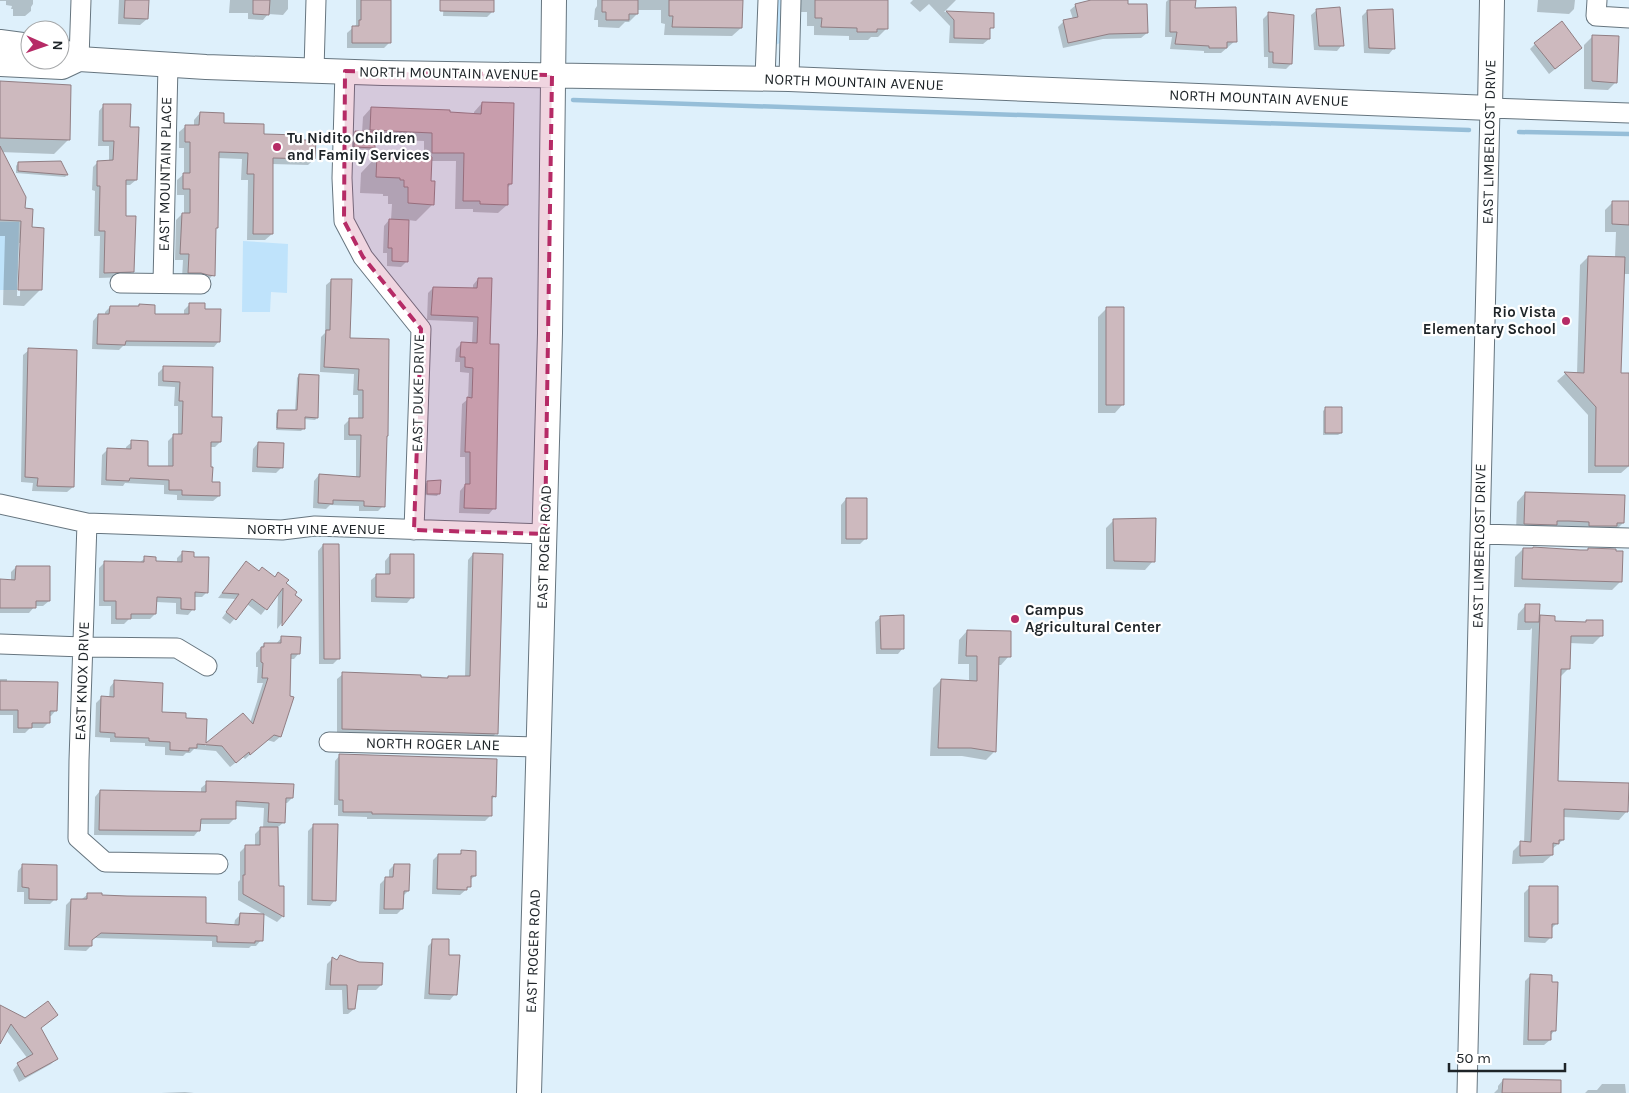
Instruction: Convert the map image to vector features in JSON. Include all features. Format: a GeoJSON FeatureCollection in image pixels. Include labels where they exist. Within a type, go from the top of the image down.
{"type":"FeatureCollection","features":[{"type":"Feature","properties":{"kind":"street"},"geometry":{"type":"LineString","coordinates":[[70,55],[81,0]]}},
{"type":"Feature","properties":{"kind":"street"},"geometry":{"type":"LineString","coordinates":[[314,70],[316,0]]}},
{"type":"Feature","properties":{"kind":"street","name":"EAST ROGER ROAD"},"geometry":{"type":"LineString","coordinates":[[529,1093],[550,333],[554,0]]}},
{"type":"Feature","properties":{"kind":"street"},"geometry":{"type":"LineString","coordinates":[[765,78],[768,0]]}},
{"type":"Feature","properties":{"kind":"street"},"geometry":{"type":"LineString","coordinates":[[789,79],[791,0]]}},
{"type":"Feature","properties":{"kind":"street","name":"EAST LIMBERLOST DRIVE"},"geometry":{"type":"LineString","coordinates":[[1466,1093],[1492,0]]}},
{"type":"Feature","properties":{"kind":"street"},"geometry":{"type":"LineString","coordinates":[[1596,8],[1629,18]]}},
{"type":"Feature","properties":{"kind":"street"},"geometry":{"type":"LineString","coordinates":[[0,42],[20,45]]}},
{"type":"Feature","properties":{"kind":"street","name":"NORTH MOUNTAIN AVENUE"},"geometry":{"type":"LineString","coordinates":[[70,55],[168,65],[345,71],[765,78],[1629,113]]}},
{"type":"Feature","properties":{"kind":"street","name":"NORTH MOUNTAIN AVENUE"},"geometry":{"type":"LineString","coordinates":[[0,64],[20,65]]}},
{"type":"Feature","properties":{"kind":"street","name":"EAST MOUNTAIN PLACE"},"geometry":{"type":"LineString","coordinates":[[163,283],[168,65]]}},
{"type":"Feature","properties":{"kind":"street","name":"EAST DUKE DRIVE"},"geometry":{"type":"LineString","coordinates":[[345,71],[342,178],[344,221],[363,257],[421,330],[414,530]]}},
{"type":"Feature","properties":{"kind":"street"},"geometry":{"type":"LineString","coordinates":[[120,283],[201,284]]}},
{"type":"Feature","properties":{"kind":"street","name":"NORTH VINE AVENUE"},"geometry":{"type":"LineString","coordinates":[[0,504],[87,523],[282,530],[315,526],[545,534]]}},
{"type":"Feature","properties":{"kind":"street","name":"EAST KNOX DRIVE"},"geometry":{"type":"LineString","coordinates":[[87,523],[78,838],[105,862],[218,864]]}},
{"type":"Feature","properties":{"kind":"street"},"geometry":{"type":"LineString","coordinates":[[1480,534],[1629,538]]}},
{"type":"Feature","properties":{"kind":"street"},"geometry":{"type":"LineString","coordinates":[[0,644],[177,648],[207,666]]}},
{"type":"Feature","properties":{"kind":"street","name":"NORTH ROGER LANE"},"geometry":{"type":"LineString","coordinates":[[329,742],[538,747]]}},
{"type":"Feature","properties":{"kind":"highlighted area"},"geometry":{"type":"Polygon","coordinates":[[[345,71],[552,75],[545,534],[414,530],[421,329],[363,257],[344,221],[345,71]]]}},
{"type":"Feature","properties":{"kind":"shaded area"},"geometry":{"type":"Polygon","coordinates":[[[773,0],[783,0],[783,42],[775,45],[773,0]]]}},
{"type":"Feature","properties":{"kind":"shaded area"},"geometry":{"type":"Polygon","coordinates":[[[0,222],[19,222],[17,290],[0,290],[0,222]]]}},
{"type":"Feature","properties":{"kind":"shaded area"},"geometry":{"type":"Polygon","coordinates":[[[243,241],[288,244],[287,293],[271,292],[270,312],[242,312],[243,241]]]}},
{"type":"Feature","properties":{"kind":"building"},"geometry":{"type":"Polygon","coordinates":[[[125,0],[149,0],[148,19],[124,18],[125,0]]]}},
{"type":"Feature","properties":{"kind":"building"},"geometry":{"type":"Polygon","coordinates":[[[253,0],[270,0],[269,15],[253,14],[253,0]]]}},
{"type":"Feature","properties":{"kind":"building"},"geometry":{"type":"Polygon","coordinates":[[[361,0],[391,0],[391,43],[352,43],[352,26],[359,26],[359,20],[361,20],[361,0]]]}},
{"type":"Feature","properties":{"kind":"building"},"geometry":{"type":"Polygon","coordinates":[[[440,0],[494,0],[494,12],[440,11],[440,0]]]}},
{"type":"Feature","properties":{"kind":"building"},"geometry":{"type":"Polygon","coordinates":[[[602,0],[638,0],[638,14],[629,14],[629,20],[606,20],[606,12],[602,12],[602,0]]]}},
{"type":"Feature","properties":{"kind":"building"},"geometry":{"type":"Polygon","coordinates":[[[669,0],[743,0],[742,28],[672,27],[673,16],[669,16],[669,0]]]}},
{"type":"Feature","properties":{"kind":"building"},"geometry":{"type":"Polygon","coordinates":[[[815,0],[888,0],[888,29],[877,29],[877,32],[857,32],[857,28],[821,27],[822,18],[815,18],[815,0]]]}},
{"type":"Feature","properties":{"kind":"building"},"geometry":{"type":"Polygon","coordinates":[[[1091,0],[1128,0],[1128,4],[1147,4],[1148,33],[1109,34],[1068,43],[1063,20],[1078,17],[1075,4],[1091,0]]]}},
{"type":"Feature","properties":{"kind":"building"},"geometry":{"type":"Polygon","coordinates":[[[1170,0],[1196,0],[1195,8],[1236,7],[1237,42],[1227,42],[1227,48],[1175,44],[1177,32],[1170,32],[1170,0]]]}},
{"type":"Feature","properties":{"kind":"building"},"geometry":{"type":"Polygon","coordinates":[[[1340,7],[1344,46],[1319,46],[1316,9],[1340,7]]]}},
{"type":"Feature","properties":{"kind":"building"},"geometry":{"type":"Polygon","coordinates":[[[1393,9],[1395,49],[1369,48],[1367,10],[1393,9]]]}},
{"type":"Feature","properties":{"kind":"building"},"geometry":{"type":"Polygon","coordinates":[[[946,11],[994,13],[994,28],[990,28],[990,39],[954,38],[954,20],[946,11]]]}},
{"type":"Feature","properties":{"kind":"building"},"geometry":{"type":"Polygon","coordinates":[[[1268,12],[1294,15],[1292,64],[1273,63],[1273,52],[1269,52],[1268,12]]]}},
{"type":"Feature","properties":{"kind":"building"},"geometry":{"type":"Polygon","coordinates":[[[1562,21],[1582,48],[1555,69],[1534,43],[1562,21]]]}},
{"type":"Feature","properties":{"kind":"building"},"geometry":{"type":"Polygon","coordinates":[[[1592,35],[1619,36],[1617,83],[1592,81],[1592,35]]]}},
{"type":"Feature","properties":{"kind":"building"},"geometry":{"type":"Polygon","coordinates":[[[0,81],[71,85],[70,140],[0,138],[0,81]]]}},
{"type":"Feature","properties":{"kind":"building"},"geometry":{"type":"Polygon","coordinates":[[[482,102],[514,103],[512,184],[508,184],[508,205],[480,204],[480,201],[463,201],[464,153],[432,153],[432,133],[370,130],[371,107],[450,110],[450,112],[481,114],[482,102]]]}},
{"type":"Feature","properties":{"kind":"building"},"geometry":{"type":"Polygon","coordinates":[[[103,104],[131,104],[130,127],[139,127],[137,180],[126,180],[126,216],[136,216],[134,272],[104,273],[105,231],[99,231],[100,186],[97,186],[97,161],[113,160],[114,141],[103,141],[103,104]]]}},
{"type":"Feature","properties":{"kind":"building"},"geometry":{"type":"Polygon","coordinates":[[[200,112],[224,113],[224,123],[264,124],[264,134],[300,135],[300,140],[316,140],[315,159],[273,158],[273,234],[253,234],[254,174],[247,174],[248,153],[219,152],[215,276],[188,273],[189,254],[180,254],[182,213],[190,213],[190,189],[183,189],[183,173],[190,173],[190,142],[185,142],[185,125],[199,125],[200,112]]]}},
{"type":"Feature","properties":{"kind":"building"},"geometry":{"type":"Polygon","coordinates":[[[355,131],[375,132],[375,148],[354,147],[355,131]]]}},
{"type":"Feature","properties":{"kind":"building"},"geometry":{"type":"Polygon","coordinates":[[[0,146],[26,197],[25,208],[33,209],[32,227],[44,228],[42,290],[18,290],[21,221],[0,220],[0,146]]]}},
{"type":"Feature","properties":{"kind":"building"},"geometry":{"type":"Polygon","coordinates":[[[377,155],[432,157],[431,181],[435,181],[434,205],[408,203],[408,187],[404,187],[404,180],[400,180],[400,178],[376,177],[377,155]]]}},
{"type":"Feature","properties":{"kind":"building"},"geometry":{"type":"Polygon","coordinates":[[[61,161],[68,175],[18,171],[18,162],[61,161]]]}},
{"type":"Feature","properties":{"kind":"building"},"geometry":{"type":"Polygon","coordinates":[[[1612,201],[1629,201],[1629,225],[1612,224],[1612,201]]]}},
{"type":"Feature","properties":{"kind":"building"},"geometry":{"type":"Polygon","coordinates":[[[389,219],[409,220],[408,262],[392,261],[392,248],[388,248],[389,219]]]}},
{"type":"Feature","properties":{"kind":"building"},"geometry":{"type":"Polygon","coordinates":[[[1588,256],[1625,257],[1621,373],[1629,373],[1629,466],[1595,466],[1596,407],[1564,372],[1584,373],[1588,256]]]}},
{"type":"Feature","properties":{"kind":"building"},"geometry":{"type":"Polygon","coordinates":[[[478,278],[492,278],[490,344],[499,344],[496,509],[464,508],[465,484],[470,484],[470,452],[465,452],[467,397],[472,398],[473,368],[465,367],[465,357],[460,357],[461,342],[477,343],[478,317],[431,315],[433,287],[477,288],[478,278]]]}},
{"type":"Feature","properties":{"kind":"building"},"geometry":{"type":"Polygon","coordinates":[[[331,279],[352,279],[350,338],[389,339],[385,507],[364,506],[364,501],[333,500],[333,504],[318,503],[319,474],[360,477],[361,435],[349,435],[349,418],[363,418],[363,390],[358,390],[359,369],[324,367],[326,330],[330,330],[331,279]]]}},
{"type":"Feature","properties":{"kind":"building"},"geometry":{"type":"Polygon","coordinates":[[[189,303],[205,303],[205,309],[221,309],[220,342],[126,341],[125,345],[97,344],[98,314],[109,314],[110,306],[155,305],[155,314],[189,314],[189,303]]]}},
{"type":"Feature","properties":{"kind":"building"},"geometry":{"type":"Polygon","coordinates":[[[1106,307],[1124,307],[1124,405],[1106,405],[1106,307]]]}},
{"type":"Feature","properties":{"kind":"building"},"geometry":{"type":"Polygon","coordinates":[[[28,348],[77,350],[74,487],[37,486],[38,478],[25,477],[28,348]]]}},
{"type":"Feature","properties":{"kind":"building"},"geometry":{"type":"Polygon","coordinates":[[[163,366],[213,367],[212,417],[222,417],[221,442],[211,442],[211,467],[213,467],[212,482],[220,482],[220,496],[182,495],[182,490],[169,490],[169,480],[130,478],[129,481],[106,480],[107,448],[131,449],[131,440],[148,441],[148,466],[173,466],[173,434],[182,434],[183,401],[179,401],[180,382],[163,381],[163,366]]]}},
{"type":"Feature","properties":{"kind":"building"},"geometry":{"type":"Polygon","coordinates":[[[299,374],[319,375],[318,418],[305,417],[305,429],[277,428],[278,410],[297,410],[299,374]]]}},
{"type":"Feature","properties":{"kind":"building"},"geometry":{"type":"Polygon","coordinates":[[[1325,407],[1342,407],[1342,433],[1325,433],[1325,407]]]}},
{"type":"Feature","properties":{"kind":"building"},"geometry":{"type":"Polygon","coordinates":[[[258,442],[284,443],[283,468],[257,467],[258,442]]]}},
{"type":"Feature","properties":{"kind":"building"},"geometry":{"type":"Polygon","coordinates":[[[441,480],[440,494],[427,494],[427,481],[441,480]]]}},
{"type":"Feature","properties":{"kind":"building"},"geometry":{"type":"Polygon","coordinates":[[[1525,492],[1625,495],[1624,523],[1617,523],[1617,526],[1589,526],[1589,522],[1569,521],[1557,521],[1557,525],[1524,524],[1525,492]]]}},
{"type":"Feature","properties":{"kind":"building"},"geometry":{"type":"Polygon","coordinates":[[[846,498],[867,498],[867,539],[846,539],[846,498]]]}},
{"type":"Feature","properties":{"kind":"building"},"geometry":{"type":"Polygon","coordinates":[[[1156,518],[1155,562],[1114,561],[1113,519],[1156,518]]]}},
{"type":"Feature","properties":{"kind":"building"},"geometry":{"type":"Polygon","coordinates":[[[323,544],[339,544],[340,659],[324,659],[323,544]]]}},
{"type":"Feature","properties":{"kind":"building"},"geometry":{"type":"Polygon","coordinates":[[[1523,548],[1580,550],[1588,550],[1588,548],[1616,549],[1616,551],[1623,551],[1622,582],[1522,579],[1523,548]]]}},
{"type":"Feature","properties":{"kind":"building"},"geometry":{"type":"Polygon","coordinates":[[[182,551],[194,552],[194,557],[209,557],[208,593],[195,592],[195,610],[181,609],[181,598],[157,597],[156,614],[131,614],[131,619],[116,619],[116,601],[104,601],[104,561],[144,562],[144,556],[156,557],[156,561],[182,562],[182,551]]]}},
{"type":"Feature","properties":{"kind":"building"},"geometry":{"type":"Polygon","coordinates":[[[473,553],[503,554],[498,734],[342,729],[342,672],[448,678],[448,676],[470,676],[473,553]]]}},
{"type":"Feature","properties":{"kind":"building"},"geometry":{"type":"Polygon","coordinates":[[[390,554],[414,554],[414,598],[376,597],[376,574],[390,574],[390,554]]]}},
{"type":"Feature","properties":{"kind":"building"},"geometry":{"type":"Polygon","coordinates":[[[246,561],[259,571],[262,567],[275,577],[278,572],[289,580],[286,583],[297,592],[295,595],[302,600],[282,626],[283,588],[267,610],[252,599],[236,620],[226,612],[239,594],[222,593],[246,561]]]}},
{"type":"Feature","properties":{"kind":"building"},"geometry":{"type":"Polygon","coordinates":[[[16,566],[50,566],[50,601],[36,601],[36,608],[0,608],[0,579],[15,580],[16,566]]]}},
{"type":"Feature","properties":{"kind":"building"},"geometry":{"type":"Polygon","coordinates":[[[1525,604],[1540,604],[1539,622],[1525,622],[1525,604]]]}},
{"type":"Feature","properties":{"kind":"building"},"geometry":{"type":"Polygon","coordinates":[[[904,615],[904,649],[881,649],[880,616],[904,615]]]}},
{"type":"Feature","properties":{"kind":"building"},"geometry":{"type":"Polygon","coordinates":[[[1540,615],[1555,616],[1555,621],[1586,622],[1586,620],[1603,620],[1603,636],[1571,636],[1570,669],[1561,669],[1558,781],[1629,783],[1628,812],[1564,809],[1564,840],[1559,840],[1559,844],[1553,843],[1553,855],[1520,856],[1520,841],[1531,842],[1540,615]]]}},
{"type":"Feature","properties":{"kind":"building"},"geometry":{"type":"Polygon","coordinates":[[[967,630],[1011,631],[1011,657],[999,657],[996,752],[971,748],[938,748],[941,679],[977,681],[977,656],[966,656],[967,630]]]}},
{"type":"Feature","properties":{"kind":"building"},"geometry":{"type":"Polygon","coordinates":[[[281,636],[301,637],[300,654],[291,654],[290,696],[294,697],[281,737],[274,735],[250,755],[249,752],[236,763],[222,746],[197,744],[197,748],[189,748],[189,751],[170,750],[170,742],[149,741],[149,738],[115,737],[115,733],[100,732],[101,696],[114,697],[114,680],[163,683],[162,712],[186,713],[186,718],[207,719],[206,743],[243,713],[253,724],[268,678],[262,678],[261,647],[264,647],[264,643],[281,643],[281,636]]]}},
{"type":"Feature","properties":{"kind":"building"},"geometry":{"type":"Polygon","coordinates":[[[0,681],[58,682],[57,711],[50,711],[50,723],[32,723],[32,728],[18,728],[18,710],[0,710],[0,681]]]}},
{"type":"Feature","properties":{"kind":"building"},"geometry":{"type":"Polygon","coordinates":[[[339,754],[497,759],[496,797],[492,796],[492,816],[343,812],[343,800],[339,800],[339,754]]]}},
{"type":"Feature","properties":{"kind":"building"},"geometry":{"type":"Polygon","coordinates":[[[206,781],[294,784],[293,798],[286,798],[285,823],[268,822],[269,803],[236,801],[236,819],[201,819],[200,831],[99,830],[100,790],[206,792],[206,781]]]}},
{"type":"Feature","properties":{"kind":"building"},"geometry":{"type":"Polygon","coordinates":[[[313,824],[338,824],[336,901],[312,900],[313,824]]]}},
{"type":"Feature","properties":{"kind":"building"},"geometry":{"type":"Polygon","coordinates":[[[260,827],[278,827],[279,886],[284,886],[284,917],[243,894],[245,845],[260,845],[260,827]]]}},
{"type":"Feature","properties":{"kind":"building"},"geometry":{"type":"Polygon","coordinates":[[[461,850],[476,851],[476,876],[471,876],[471,887],[467,887],[467,890],[437,889],[438,854],[461,854],[461,850]]]}},
{"type":"Feature","properties":{"kind":"building"},"geometry":{"type":"Polygon","coordinates":[[[22,864],[57,865],[57,900],[29,899],[29,888],[22,887],[22,864]]]}},
{"type":"Feature","properties":{"kind":"building"},"geometry":{"type":"Polygon","coordinates":[[[394,864],[410,864],[409,891],[404,891],[403,909],[384,909],[385,877],[393,877],[394,864]]]}},
{"type":"Feature","properties":{"kind":"building"},"geometry":{"type":"Polygon","coordinates":[[[1529,886],[1558,886],[1558,924],[1552,924],[1552,938],[1529,937],[1529,886]]]}},
{"type":"Feature","properties":{"kind":"building"},"geometry":{"type":"Polygon","coordinates":[[[87,893],[127,896],[206,897],[206,923],[239,925],[240,913],[264,914],[263,941],[255,941],[255,943],[217,942],[217,936],[101,933],[92,940],[92,946],[69,946],[71,899],[87,899],[87,893]]]}},
{"type":"Feature","properties":{"kind":"building"},"geometry":{"type":"Polygon","coordinates":[[[432,939],[449,939],[449,955],[460,955],[457,995],[429,994],[432,939]]]}},
{"type":"Feature","properties":{"kind":"building"},"geometry":{"type":"Polygon","coordinates":[[[340,955],[359,962],[383,963],[382,985],[358,985],[355,1009],[348,1009],[347,985],[330,985],[332,957],[337,960],[340,955]]]}},
{"type":"Feature","properties":{"kind":"building"},"geometry":{"type":"Polygon","coordinates":[[[1530,974],[1552,975],[1552,982],[1558,982],[1556,1031],[1551,1031],[1551,1040],[1528,1040],[1530,974]]]}},
{"type":"Feature","properties":{"kind":"building"},"geometry":{"type":"Polygon","coordinates":[[[48,1001],[58,1015],[41,1028],[58,1059],[25,1077],[17,1063],[33,1054],[11,1024],[0,1044],[0,1005],[25,1018],[48,1001]]]}},
{"type":"Feature","properties":{"kind":"building"},"geometry":{"type":"Polygon","coordinates":[[[1503,1079],[1561,1080],[1561,1093],[1502,1093],[1503,1079]]]}},
{"type":"Feature","properties":{"kind":"waterway"},"geometry":{"type":"LineString","coordinates":[[573,100],[1469,130]]}},
{"type":"Feature","properties":{"kind":"waterway"},"geometry":{"type":"LineString","coordinates":[[1519,132],[1629,134]]}},
{"type":"Feature","properties":{"kind":"place","name":"Tu Nidito Children and Family Services"},"geometry":{"type":"Point","coordinates":[277,147]}},
{"type":"Feature","properties":{"kind":"place","name":"Rio Vista Elementary School"},"geometry":{"type":"Point","coordinates":[1566,321]}},
{"type":"Feature","properties":{"kind":"place","name":"Campus Agricultural Center"},"geometry":{"type":"Point","coordinates":[1015,619]}}]}
